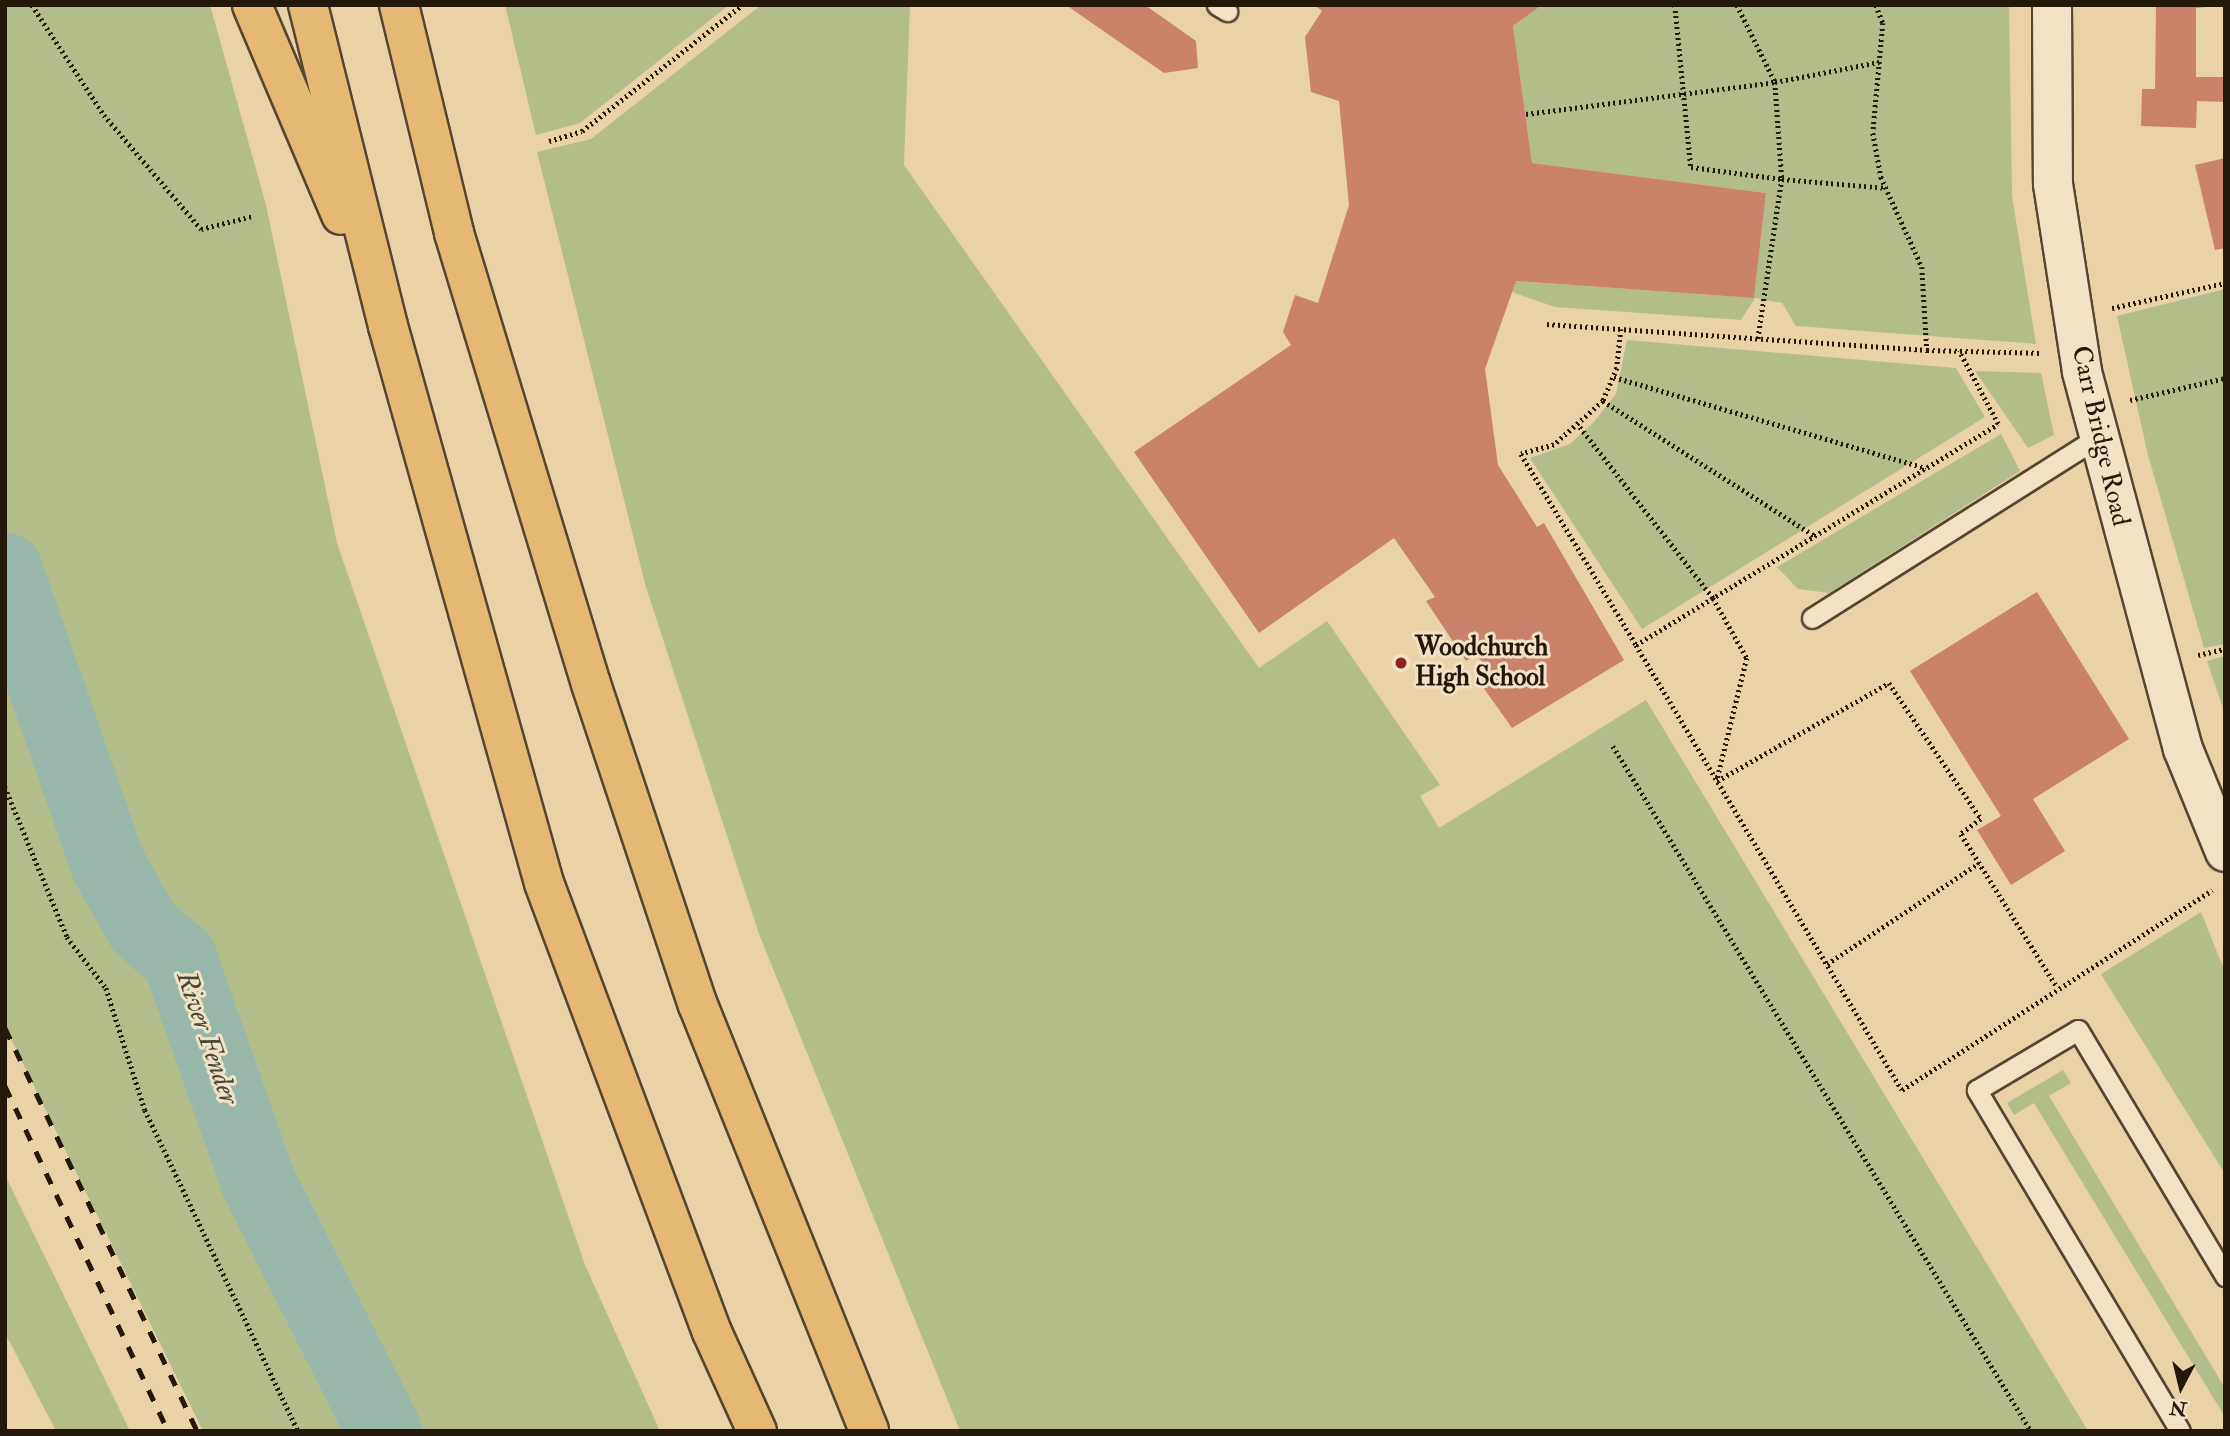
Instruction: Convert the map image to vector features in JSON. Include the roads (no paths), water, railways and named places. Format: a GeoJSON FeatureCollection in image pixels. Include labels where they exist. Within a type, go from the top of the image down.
{"type":"FeatureCollection","features":[{"type":"Feature","properties":{"kind":"highway"},"geometry":{"type":"LineString","coordinates":[[252,5],[388,326]]}},
{"type":"Feature","properties":{"kind":"highway"},"geometry":{"type":"LineString","coordinates":[[308,5],[388,326],[544,883],[712,1332],[757,1431]]}},
{"type":"Feature","properties":{"kind":"highway"},"geometry":{"type":"LineString","coordinates":[[399,5],[454,233],[591,684],[698,1005],[869,1431]]}},
{"type":"Feature","properties":{"kind":"highway"},"geometry":{"type":"LineString","coordinates":[[425,5],[454,233]]}},
{"type":"Feature","properties":{"kind":"street","name":"Carr Bridge Road"},"geometry":{"type":"LineString","coordinates":[[2052,5],[2053,184],[2082,372],[2183,749],[2225,852]]}},
{"type":"Feature","properties":{"kind":"lane"},"geometry":{"type":"LineString","coordinates":[[1812,618],[2094,423]]}},
{"type":"Feature","properties":{"kind":"lane"},"geometry":{"type":"LineString","coordinates":[[2180,1431],[1977,1090],[2078,1030],[2225,1276]]}},
{"type":"Feature","properties":{"kind":"waterway","name":"River Fender"},"geometry":{"type":"LineString","coordinates":[[5,570],[108,865],[143,927],[179,958],[257,1180],[384,1431]]}},
{"type":"Feature","properties":{"kind":"railway"},"geometry":{"type":"LineString","coordinates":[[5,1028],[197,1431]]}},
{"type":"Feature","properties":{"kind":"railway"},"geometry":{"type":"LineString","coordinates":[[5,1086],[168,1431]]}},
{"type":"Feature","properties":{"kind":"place","name":"Woodchurch High School"},"geometry":{"type":"Point","coordinates":[1401,663]}}]}
